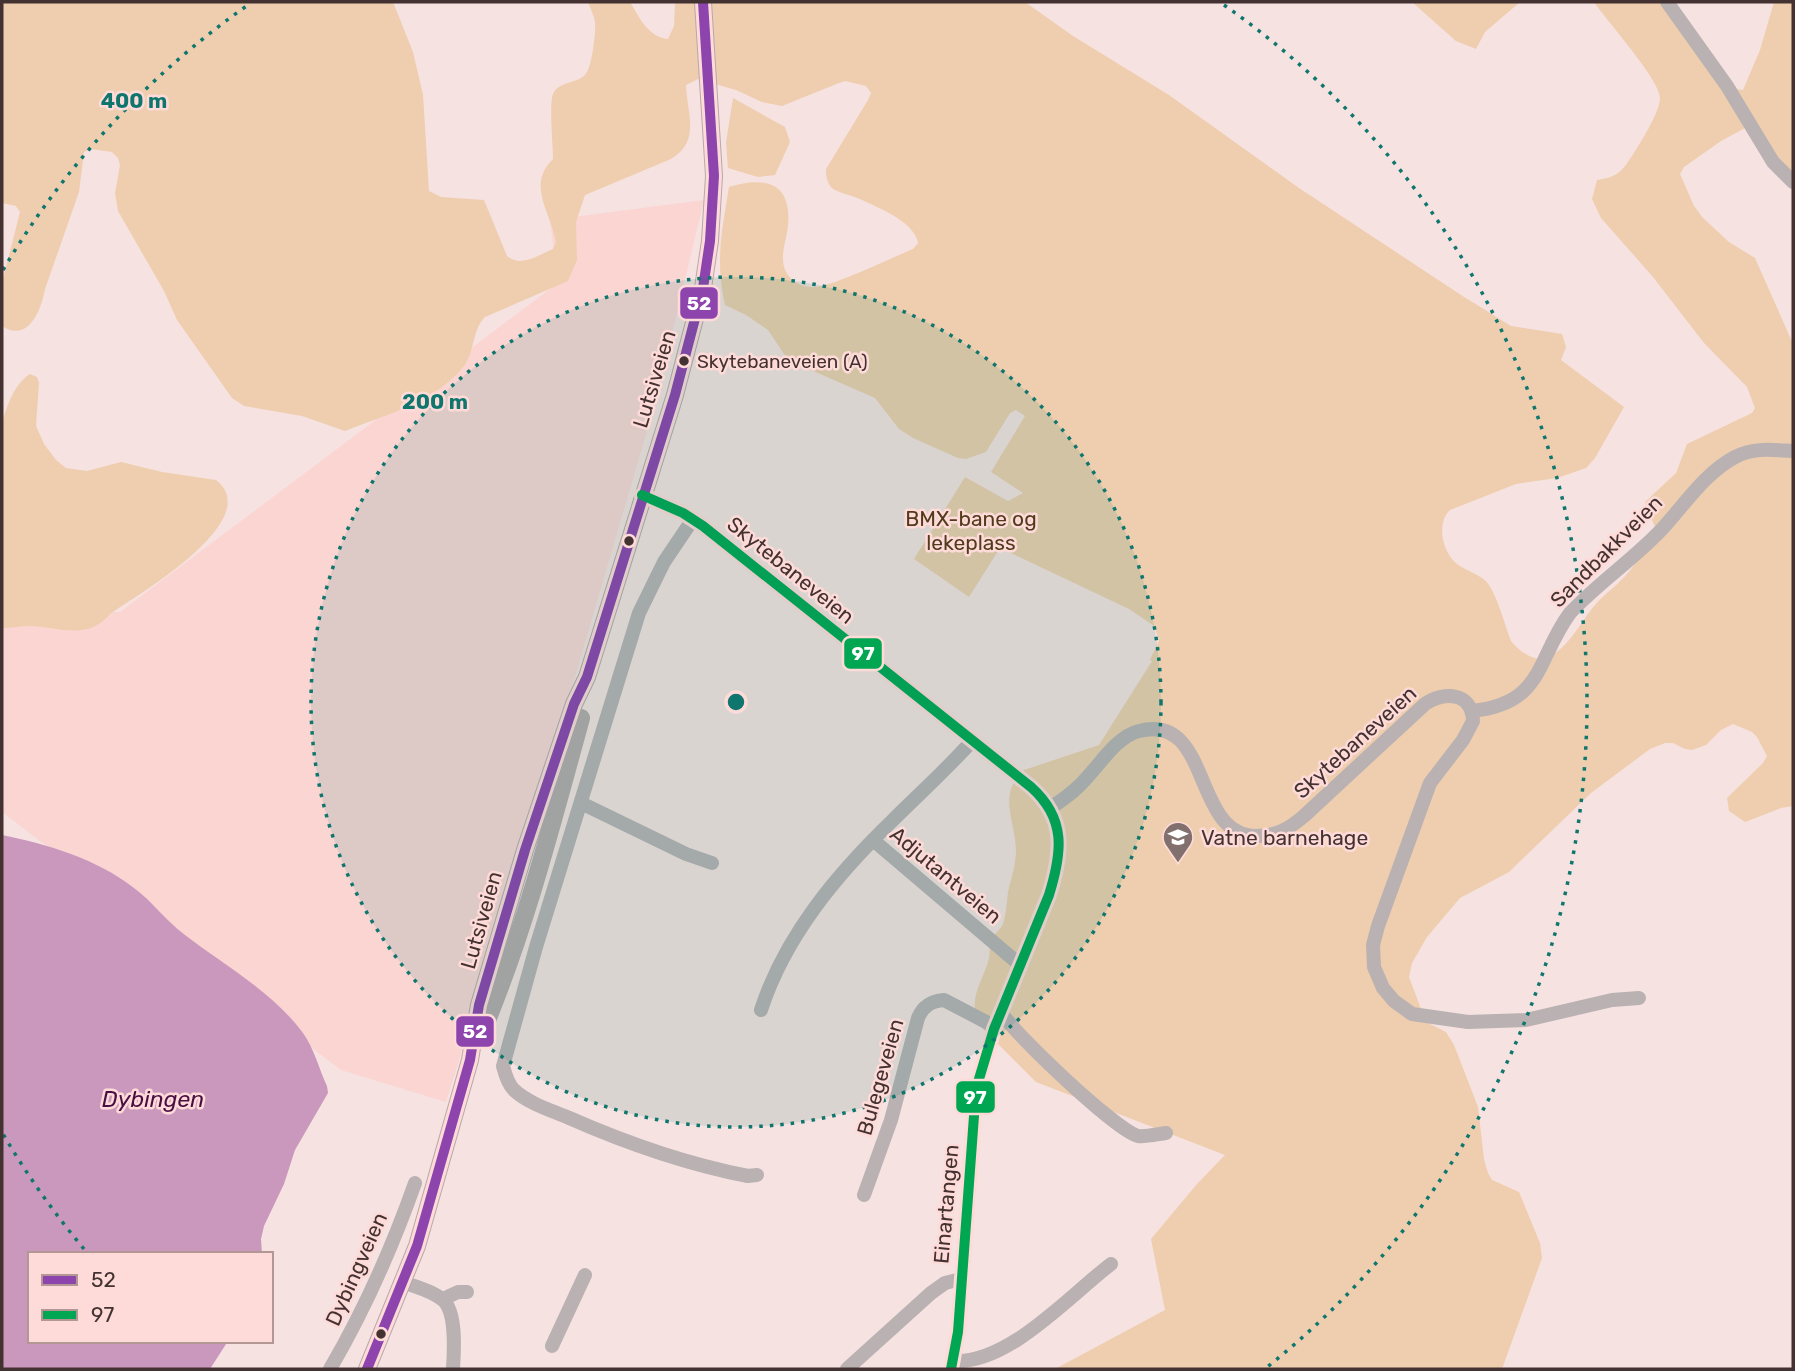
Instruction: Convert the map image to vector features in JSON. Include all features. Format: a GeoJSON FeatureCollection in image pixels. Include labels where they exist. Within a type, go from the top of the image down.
{"type":"FeatureCollection","features":[{"type":"Feature","properties":{"kind":"main road","name":"Lutsiveien"},"geometry":{"type":"LineString","coordinates":[[367,1369],[417,1246],[470,1060],[507,967],[584,707],[587,677],[692,333],[710,241],[714,176],[703,2]]}},
{"type":"Feature","properties":{"kind":"street"},"geometry":{"type":"LineString","coordinates":[[1667,2],[1727,86],[1773,162],[1793,182]]}},
{"type":"Feature","properties":{"kind":"street","name":"Sandbakkveien"},"geometry":{"type":"LineString","coordinates":[[1472,711],[1502,706],[1521,694],[1538,674],[1570,613],[1661,529],[1724,464],[1741,454],[1760,449],[1793,451]]}},
{"type":"Feature","properties":{"kind":"street","name":"Skytebaneveien"},"geometry":{"type":"LineString","coordinates":[[642,495],[693,519],[1031,787],[1050,808],[1080,786],[1127,737],[1139,731],[1156,728],[1169,732],[1185,746],[1215,807],[1228,826],[1251,836],[1274,834],[1290,828],[1432,700],[1454,695],[1465,700],[1472,711]]}},
{"type":"Feature","properties":{"kind":"street"},"geometry":{"type":"LineString","coordinates":[[693,519],[664,562],[642,605],[503,1066],[517,1093],[623,1141],[692,1164],[748,1176],[757,1175]]}},
{"type":"Feature","properties":{"kind":"street"},"geometry":{"type":"LineString","coordinates":[[1472,711],[1473,721],[1468,733],[1430,783],[1378,926],[1373,945],[1373,960],[1383,988],[1394,1001],[1412,1014],[1468,1022],[1526,1020],[1612,1000],[1639,998]]}},
{"type":"Feature","properties":{"kind":"street"},"geometry":{"type":"LineString","coordinates":[[873,840],[950,767],[972,741]]}},
{"type":"Feature","properties":{"kind":"street"},"geometry":{"type":"LineString","coordinates":[[581,803],[686,854],[712,863]]}},
{"type":"Feature","properties":{"kind":"street","name":"Einartangen"},"geometry":{"type":"LineString","coordinates":[[1050,808],[1059,839],[1056,873],[994,1029],[976,1089],[958,1332],[952,1365],[976,1359],[1017,1339],[1054,1313],[1111,1264]]}},
{"type":"Feature","properties":{"kind":"street","name":"Adjutantveien"},"geometry":{"type":"LineString","coordinates":[[761,1010],[775,970],[796,936],[838,879],[873,840],[1020,965]]}},
{"type":"Feature","properties":{"kind":"street","name":"Bulegeveien"},"geometry":{"type":"LineString","coordinates":[[864,1195],[891,1120],[923,1008],[932,1002],[944,1000],[988,1023],[994,1029]]}},
{"type":"Feature","properties":{"kind":"street"},"geometry":{"type":"LineString","coordinates":[[1001,1012],[1024,1042],[1117,1122],[1138,1136],[1166,1133]]}},
{"type":"Feature","properties":{"kind":"street","name":"Dybingveien"},"geometry":{"type":"LineString","coordinates":[[330,1369],[377,1282],[415,1183]]}},
{"type":"Feature","properties":{"kind":"street"},"geometry":{"type":"LineString","coordinates":[[552,1346],[585,1275]]}},
{"type":"Feature","properties":{"kind":"street"},"geometry":{"type":"LineString","coordinates":[[847,1369],[931,1293],[945,1283],[961,1279]]}},
{"type":"Feature","properties":{"kind":"street"},"geometry":{"type":"LineString","coordinates":[[403,1282],[443,1299],[451,1312],[453,1369]]}},
{"type":"Feature","properties":{"kind":"street"},"geometry":{"type":"LineString","coordinates":[[443,1299],[458,1292],[467,1292]]}},
{"type":"Feature","properties":{"kind":"shaded area"},"geometry":{"type":"Polygon","coordinates":[[[704,200],[656,400],[511,895],[446,1102],[341,1070],[2,812],[2,613],[120,612],[558,283],[550,220],[704,200]]]}},
{"type":"Feature","properties":{"kind":"green space","name":"BMX-bane og lekeplass"},"geometry":{"type":"Polygon","coordinates":[[[2,2],[393,2],[413,52],[423,95],[429,191],[441,197],[484,200],[507,256],[524,261],[553,249],[556,242],[542,199],[541,179],[553,159],[553,94],[559,87],[585,75],[590,65],[595,27],[588,2],[630,2],[650,30],[668,39],[674,26],[675,2],[1025,2],[1073,36],[1169,95],[1299,188],[1511,326],[1562,334],[1566,347],[1561,360],[1624,407],[1595,458],[1586,468],[1557,478],[1516,484],[1450,510],[1443,522],[1443,537],[1452,559],[1489,585],[1511,641],[1525,654],[1543,658],[1552,655],[1566,644],[1595,605],[1638,559],[1656,530],[1645,502],[1676,473],[1687,444],[1752,413],[1755,408],[1747,387],[1704,343],[1653,277],[1601,218],[1592,199],[1597,180],[1612,177],[1629,161],[1651,124],[1660,99],[1652,79],[1594,2],[1670,2],[1737,89],[1743,90],[1760,50],[1774,2],[1793,2],[1793,176],[1747,127],[1721,141],[1684,167],[1680,174],[1694,206],[1703,218],[1729,242],[1755,258],[1793,344],[1793,806],[1745,822],[1729,811],[1727,798],[1767,756],[1752,732],[1733,724],[1721,730],[1706,745],[1692,750],[1673,743],[1650,749],[1591,793],[1509,872],[1460,898],[1427,937],[1412,963],[1409,977],[1426,1022],[1446,1032],[1454,1045],[1478,1107],[1488,1173],[1492,1180],[1519,1192],[1540,1243],[1542,1258],[1502,1369],[1055,1369],[1165,1310],[1151,1239],[1225,1155],[1036,1082],[982,1028],[975,1010],[976,995],[989,959],[991,940],[1004,920],[1015,861],[1015,839],[1009,808],[1011,788],[1024,770],[1099,745],[1152,661],[1150,660],[1159,640],[1154,626],[1129,609],[1000,548],[969,597],[914,559],[965,477],[1008,501],[1023,493],[991,472],[1025,416],[1016,410],[1010,413],[986,452],[966,459],[958,458],[899,429],[875,398],[788,360],[768,330],[725,305],[720,260],[729,187],[754,182],[773,186],[780,191],[788,211],[783,263],[791,279],[801,285],[813,287],[833,283],[913,249],[918,243],[911,229],[897,218],[833,189],[827,180],[826,169],[871,93],[866,86],[845,81],[782,106],[762,102],[736,90],[698,79],[686,85],[690,126],[686,144],[671,159],[585,195],[576,222],[577,260],[568,281],[485,317],[478,328],[464,366],[440,389],[409,406],[345,431],[302,416],[244,406],[232,398],[177,320],[164,291],[118,211],[115,193],[120,165],[112,152],[91,149],[84,152],[79,192],[36,315],[26,328],[11,330],[2,326],[2,283],[20,212],[16,206],[2,203],[2,2]]]}},
{"type":"Feature","properties":{"kind":"green space"},"geometry":{"type":"Polygon","coordinates":[[[1412,2],[1520,2],[1485,32],[1476,49],[1456,41],[1412,2]]]}},
{"type":"Feature","properties":{"kind":"green space"},"geometry":{"type":"Polygon","coordinates":[[[733,98],[785,127],[790,142],[775,175],[758,177],[728,168],[726,143],[733,98]]]}},
{"type":"Feature","properties":{"kind":"green space"},"geometry":{"type":"Polygon","coordinates":[[[30,374],[37,377],[39,383],[36,426],[44,444],[66,468],[87,471],[121,462],[162,472],[216,480],[227,497],[225,515],[212,535],[192,555],[101,622],[83,630],[30,626],[2,628],[2,423],[15,389],[30,374]]]}},
{"type":"Feature","properties":{"kind":"water","name":"Dybingen"},"geometry":{"type":"Polygon","coordinates":[[[2,835],[71,854],[104,869],[134,888],[178,929],[263,992],[291,1018],[310,1045],[328,1093],[295,1150],[284,1184],[264,1226],[262,1252],[28,1252],[28,1343],[227,1343],[210,1369],[2,1369],[2,835]]]}},
{"type":"Feature","properties":{"kind":"transit line","name":"52"},"geometry":{"type":"LineString","coordinates":[[367,1369],[417,1246],[470,1060],[479,1005],[525,850],[574,704],[587,677],[675,395],[703,288],[710,241],[714,176],[703,2]]}},
{"type":"Feature","properties":{"kind":"transit line","name":"97"},"geometry":{"type":"LineString","coordinates":[[642,495],[683,513],[703,526],[1031,787],[1043,799],[1056,824],[1059,851],[1049,895],[994,1029],[976,1089],[958,1332],[951,1369]]}},
{"type":"Feature","properties":{"kind":"place","name":"Skytebaneveien (A)"},"geometry":{"type":"Point","coordinates":[684,361]}},
{"type":"Feature","properties":{"kind":"place","name":"Vatne barnehage"},"geometry":{"type":"Point","coordinates":[1178,864]}}]}
